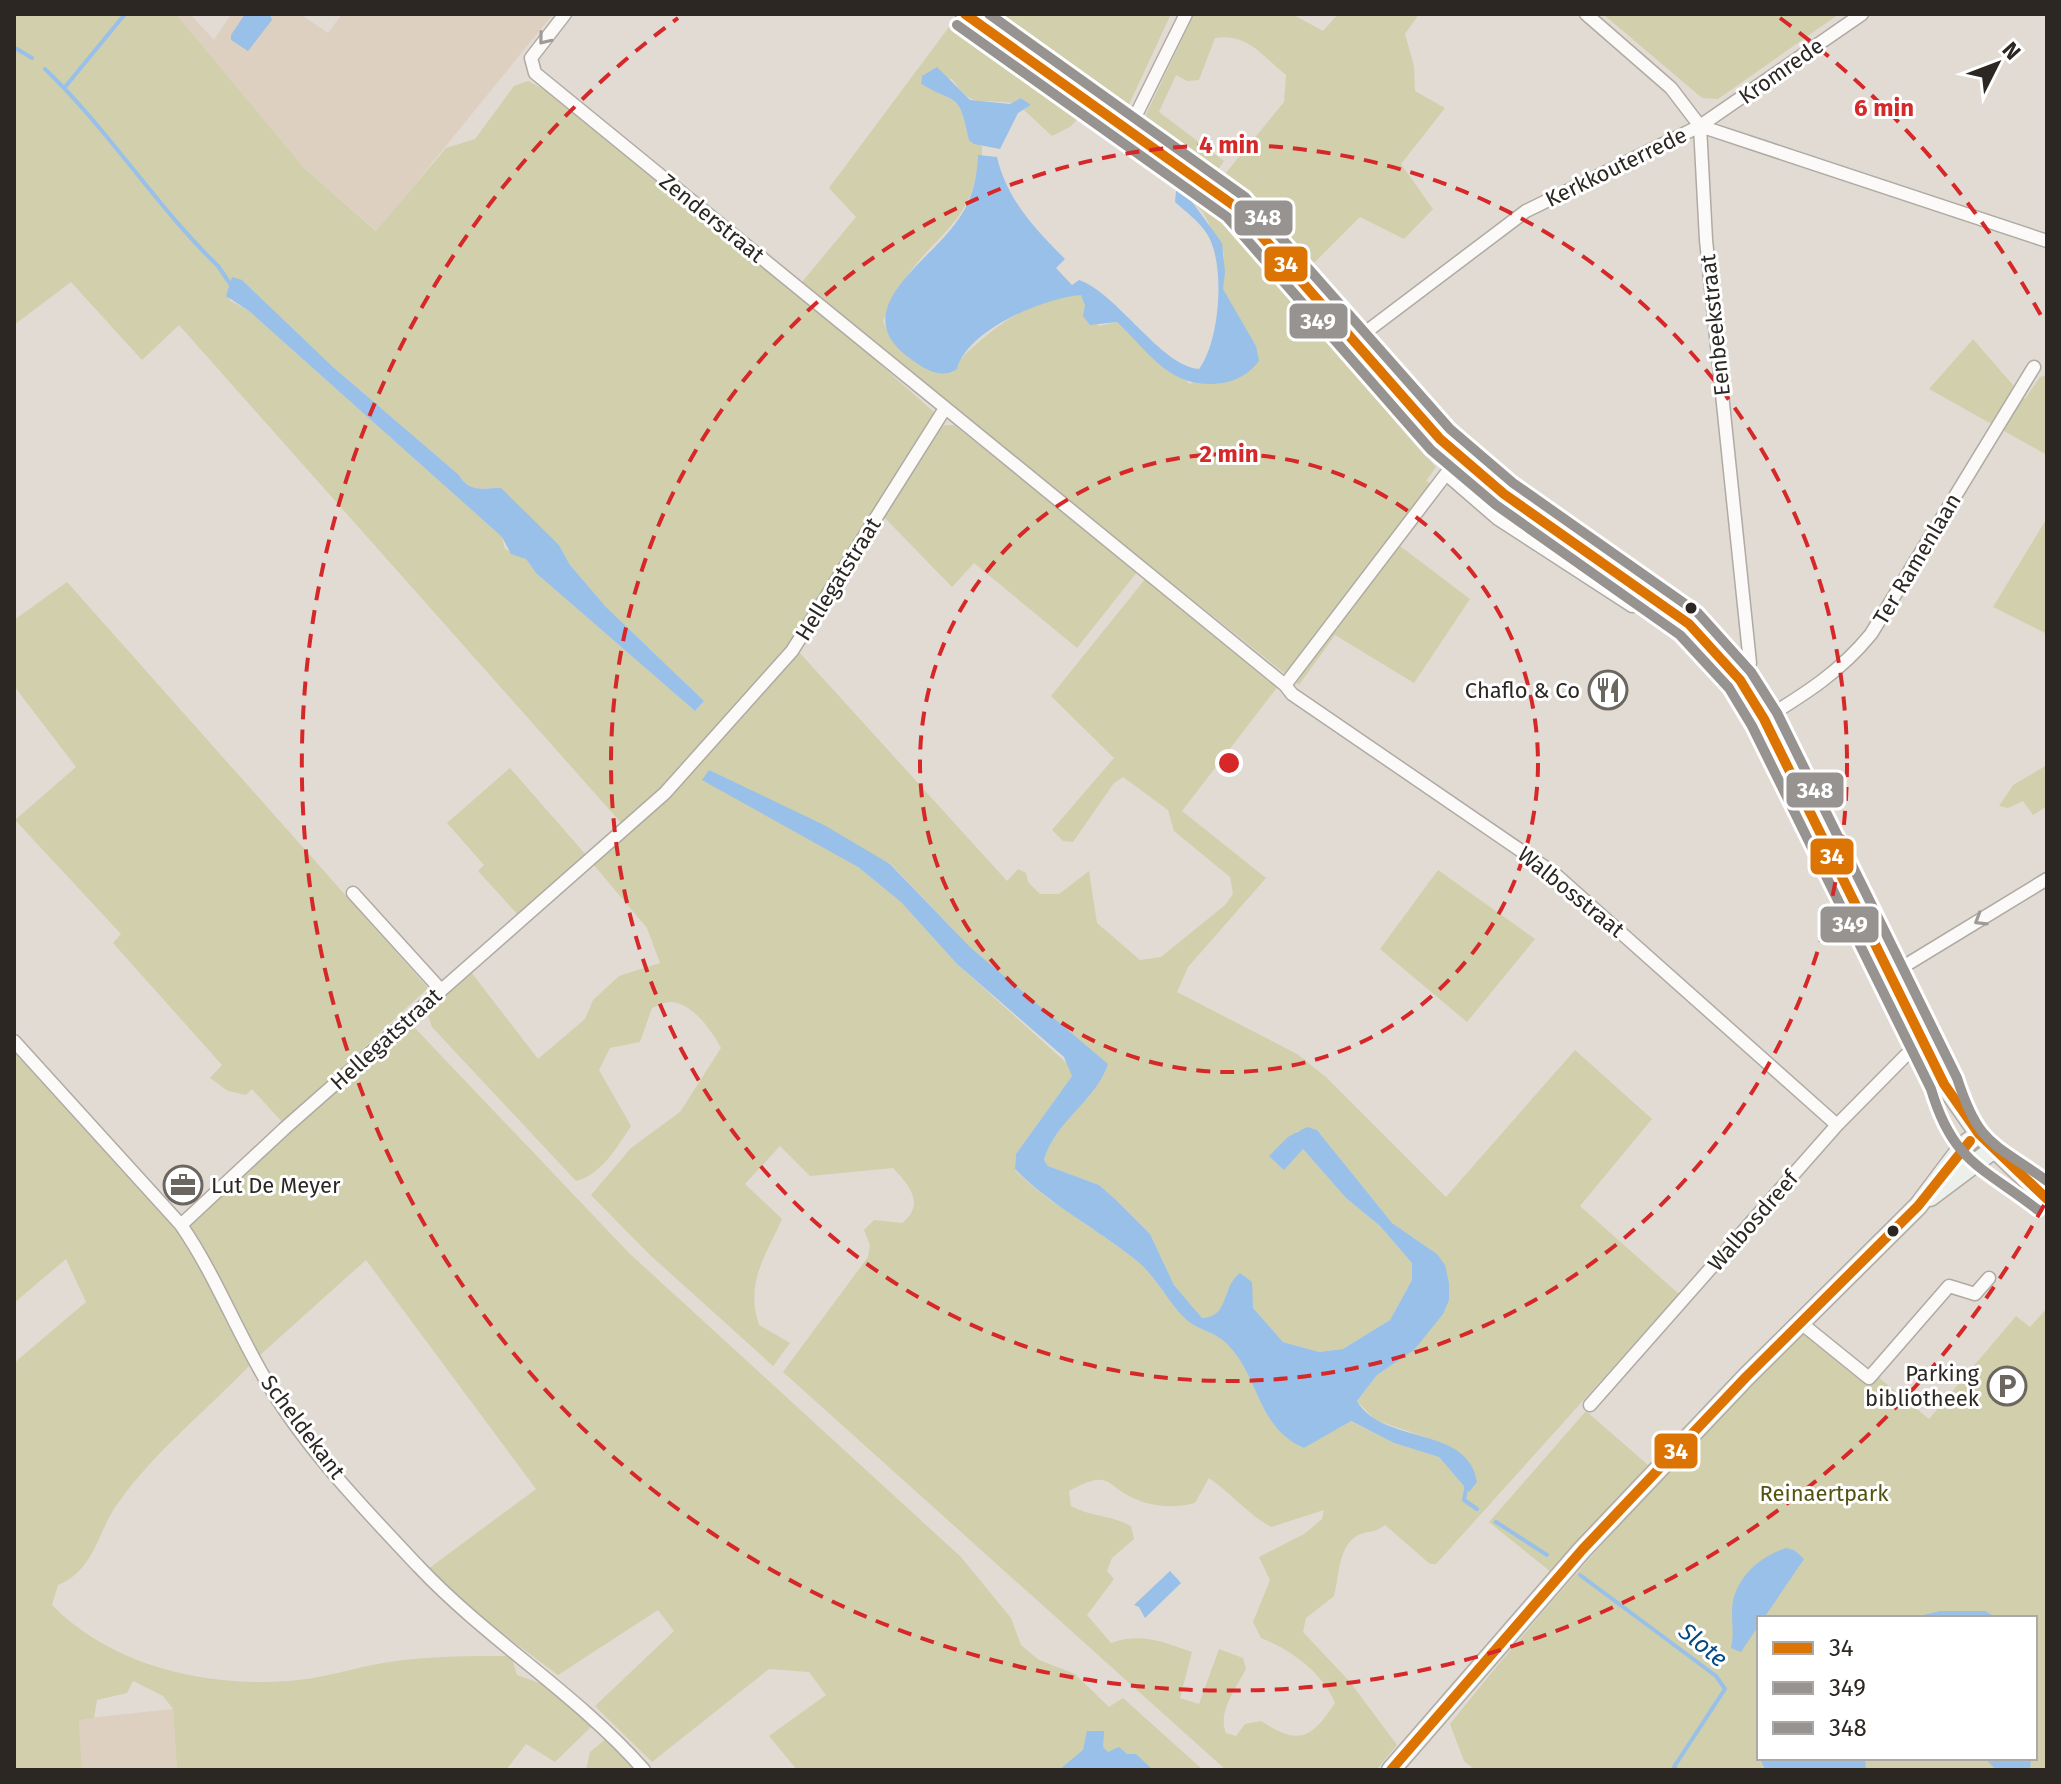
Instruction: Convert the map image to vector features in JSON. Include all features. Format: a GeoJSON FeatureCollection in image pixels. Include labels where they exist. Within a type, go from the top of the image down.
{"type":"FeatureCollection","features":[{"type":"Feature","properties":{"kind":"main road"},"geometry":{"type":"LineString","coordinates":[[965,14],[1236,207],[1462,460],[1547,526],[1689,624],[1740,680],[1764,719],[1920,1041],[1975,1137],[2047,1199]]}},
{"type":"Feature","properties":{"kind":"main road"},"geometry":{"type":"LineString","coordinates":[[1391,1770],[1582,1550],[1918,1206],[1975,1137]]}},
{"type":"Feature","properties":{"kind":"main road"},"geometry":{"type":"LineString","coordinates":[[1918,1206],[1989,1152]]}},
{"type":"Feature","properties":{"kind":"street","name":"Zenderstraat"},"geometry":{"type":"LineString","coordinates":[[565,14],[536,49],[531,67],[944,410]]}},
{"type":"Feature","properties":{"kind":"street"},"geometry":{"type":"LineString","coordinates":[[1129,129],[1186,14]]}},
{"type":"Feature","properties":{"kind":"street"},"geometry":{"type":"LineString","coordinates":[[1586,14],[1671,88],[1700,126]]}},
{"type":"Feature","properties":{"kind":"street","name":"Kromrede"},"geometry":{"type":"LineString","coordinates":[[1700,126],[1862,14]]}},
{"type":"Feature","properties":{"kind":"street","name":"Kerkkouterrede"},"geometry":{"type":"LineString","coordinates":[[1354,341],[1526,211],[1700,126],[2047,241]]}},
{"type":"Feature","properties":{"kind":"street","name":"Eenbeekstraat"},"geometry":{"type":"LineString","coordinates":[[1700,126],[1706,240],[1750,663],[1740,680]]}},
{"type":"Feature","properties":{"kind":"street","name":"Ter Ramenlaan"},"geometry":{"type":"LineString","coordinates":[[1764,719],[1824,682],[1849,661],[1871,634],[2034,367]]}},
{"type":"Feature","properties":{"kind":"street"},"geometry":{"type":"LineString","coordinates":[[944,410],[1285,685],[1446,474],[1462,460]]}},
{"type":"Feature","properties":{"kind":"street","name":"Hellegatstraat"},"geometry":{"type":"LineString","coordinates":[[181,1225],[665,793],[792,651],[944,410]]}},
{"type":"Feature","properties":{"kind":"street"},"geometry":{"type":"LineString","coordinates":[[1446,474],[1498,519],[1632,606],[1642,605],[1652,597]]}},
{"type":"Feature","properties":{"kind":"street","name":"Walbosstraat"},"geometry":{"type":"LineString","coordinates":[[1285,685],[1292,694],[1555,874],[1837,1125]]}},
{"type":"Feature","properties":{"kind":"street"},"geometry":{"type":"LineString","coordinates":[[1888,976],[2047,879]]}},
{"type":"Feature","properties":{"kind":"street"},"geometry":{"type":"LineString","coordinates":[[353,893],[441,990]]}},
{"type":"Feature","properties":{"kind":"street","name":"Scheldekant"},"geometry":{"type":"LineString","coordinates":[[14,1041],[181,1225],[220,1289],[262,1373],[304,1436],[434,1583],[605,1729],[644,1770]]}},
{"type":"Feature","properties":{"kind":"street","name":"Walbosdreef"},"geometry":{"type":"LineString","coordinates":[[1590,1405],[1837,1125],[1920,1041]]}},
{"type":"Feature","properties":{"kind":"street"},"geometry":{"type":"LineString","coordinates":[[1801,1323],[1869,1378],[1949,1286],[1975,1294],[1989,1278]]}},
{"type":"Feature","properties":{"kind":"shaded area"},"geometry":{"type":"Polygon","coordinates":[[[176,14],[190,14],[214,40],[231,14],[300,14],[328,33],[342,14],[553,14],[377,231],[304,168],[176,14]]]}},
{"type":"Feature","properties":{"kind":"shaded area"},"geometry":{"type":"Polygon","coordinates":[[[173,1709],[177,1770],[82,1770],[79,1719],[173,1709]]]}},
{"type":"Feature","properties":{"kind":"green space"},"geometry":{"type":"Polygon","coordinates":[[[14,14],[176,14],[304,168],[376,231],[446,148],[475,139],[514,86],[528,81],[545,90],[857,344],[935,413],[787,646],[662,788],[623,825],[179,325],[142,360],[71,282],[14,325],[14,14]],[[242,280],[229,300],[249,311],[502,537],[505,549],[526,559],[536,573],[695,711],[704,701],[606,607],[570,565],[559,545],[494,488],[466,484],[333,367],[242,280]]]}},
{"type":"Feature","properties":{"kind":"green space"},"geometry":{"type":"Polygon","coordinates":[[[986,14],[1171,14],[1126,111],[986,14]]]}},
{"type":"Feature","properties":{"kind":"green space"},"geometry":{"type":"Polygon","coordinates":[[[1194,14],[1292,14],[1323,31],[1338,14],[1419,14],[1405,34],[1414,66],[1415,91],[1445,108],[1401,164],[1433,209],[1404,239],[1360,217],[1309,268],[1257,212],[1220,180],[1284,102],[1286,75],[1262,54],[1246,42],[1227,37],[1215,38],[1199,80],[1187,81],[1176,75],[1159,112],[1224,161],[1214,176],[1142,123],[1194,14]]]}},
{"type":"Feature","properties":{"kind":"green space"},"geometry":{"type":"Polygon","coordinates":[[[1603,14],[1839,14],[1718,99],[1702,98],[1603,14]]]}},
{"type":"Feature","properties":{"kind":"green space"},"geometry":{"type":"Polygon","coordinates":[[[952,23],[1085,111],[1070,127],[1052,136],[1024,110],[1031,105],[1021,98],[1011,103],[974,100],[964,94],[952,79],[922,76],[921,84],[949,98],[959,107],[969,139],[982,146],[982,156],[978,156],[970,196],[962,212],[915,265],[900,286],[883,321],[896,343],[912,355],[957,369],[969,350],[1015,316],[1039,304],[1081,294],[1099,326],[1117,322],[1190,384],[1256,346],[1222,289],[1224,254],[1203,212],[1184,194],[1183,185],[1207,195],[1239,222],[1276,262],[1436,467],[1426,481],[1440,489],[1400,546],[1470,599],[1414,683],[1335,635],[1299,685],[911,374],[802,282],[856,217],[829,188],[952,23]]]}},
{"type":"Feature","properties":{"kind":"green space"},"geometry":{"type":"Polygon","coordinates":[[[1973,339],[2025,399],[2040,377],[2047,375],[2047,455],[1929,389],[1973,339]]]}},
{"type":"Feature","properties":{"kind":"green space"},"geometry":{"type":"Polygon","coordinates":[[[954,425],[1137,572],[1077,648],[974,563],[952,587],[883,516],[939,428],[954,425]]]}},
{"type":"Feature","properties":{"kind":"green space"},"geometry":{"type":"Polygon","coordinates":[[[2047,518],[2047,634],[1993,607],[2047,518]]]}},
{"type":"Feature","properties":{"kind":"green space"},"geometry":{"type":"Polygon","coordinates":[[[1146,578],[1279,685],[1182,811],[1266,878],[1188,967],[1177,992],[1297,1054],[1326,1077],[1446,1197],[1575,1050],[1652,1119],[1580,1206],[1679,1294],[1436,1564],[1430,1564],[1385,1525],[1359,1535],[1349,1542],[1342,1556],[1334,1596],[1306,1618],[1303,1632],[1350,1682],[1397,1745],[1376,1770],[1226,1770],[783,1372],[868,1257],[870,1245],[864,1230],[874,1220],[902,1223],[913,1209],[909,1188],[893,1168],[810,1176],[780,1146],[745,1184],[782,1219],[759,1270],[754,1296],[759,1325],[790,1343],[773,1366],[649,1254],[591,1195],[631,1148],[680,1112],[721,1048],[700,1019],[678,1003],[663,1003],[652,1008],[640,1042],[610,1048],[599,1070],[631,1126],[601,1166],[576,1181],[432,1027],[427,1012],[471,972],[538,1059],[585,1019],[593,1000],[619,976],[660,963],[647,928],[593,864],[673,794],[799,652],[1007,881],[1018,869],[1026,873],[1028,882],[1040,894],[1059,894],[1089,871],[1097,923],[1140,960],[1161,957],[1225,905],[1233,894],[1230,877],[1174,831],[1168,810],[1123,777],[1114,783],[1073,842],[1063,841],[1052,830],[1114,758],[1051,696],[1146,578]],[[827,848],[858,867],[901,902],[957,964],[1071,1067],[1072,1076],[1016,1154],[1015,1170],[1044,1195],[1137,1261],[1189,1322],[1226,1343],[1246,1371],[1267,1414],[1288,1439],[1304,1448],[1350,1421],[1394,1443],[1439,1457],[1469,1492],[1437,1441],[1375,1420],[1357,1401],[1377,1375],[1414,1350],[1449,1300],[1437,1254],[1392,1223],[1317,1130],[1297,1131],[1292,1165],[1294,1155],[1303,1149],[1346,1198],[1380,1226],[1412,1263],[1412,1280],[1390,1320],[1343,1349],[1319,1352],[1283,1342],[1253,1308],[1228,1289],[1220,1310],[1202,1318],[1174,1285],[1150,1234],[1115,1199],[1099,1185],[1048,1166],[1044,1160],[1049,1146],[1094,1090],[1107,1064],[971,948],[890,863],[827,848]],[[1209,1478],[1195,1503],[1181,1506],[1144,1502],[1101,1480],[1069,1491],[1071,1506],[1131,1526],[1134,1539],[1112,1558],[1107,1571],[1114,1579],[1087,1615],[1111,1643],[1142,1638],[1192,1652],[1180,1698],[1199,1704],[1219,1649],[1243,1658],[1246,1669],[1226,1708],[1226,1733],[1236,1736],[1245,1724],[1261,1721],[1285,1734],[1303,1735],[1319,1725],[1335,1703],[1314,1672],[1294,1655],[1261,1638],[1253,1622],[1270,1580],[1259,1557],[1304,1534],[1322,1519],[1324,1510],[1271,1527],[1209,1478]]]}},
{"type":"Feature","properties":{"kind":"green space"},"geometry":{"type":"Polygon","coordinates":[[[67,582],[428,988],[283,1123],[252,1089],[246,1095],[228,1091],[210,1078],[222,1065],[113,943],[121,934],[15,820],[76,767],[14,686],[14,620],[67,582]]]}},
{"type":"Feature","properties":{"kind":"green space"},"geometry":{"type":"Polygon","coordinates":[[[2047,765],[2047,806],[2033,815],[2023,801],[2008,808],[1999,806],[2013,785],[2047,765]]]}},
{"type":"Feature","properties":{"kind":"green space"},"geometry":{"type":"Polygon","coordinates":[[[510,768],[587,856],[519,916],[478,871],[484,865],[447,823],[510,768]]]}},
{"type":"Feature","properties":{"kind":"green space"},"geometry":{"type":"Polygon","coordinates":[[[1438,870],[1535,939],[1467,1022],[1380,949],[1438,870]]]}},
{"type":"Feature","properties":{"kind":"green space"},"geometry":{"type":"Polygon","coordinates":[[[413,1026],[629,1253],[961,1557],[1011,1618],[1021,1645],[1039,1660],[1075,1674],[1109,1707],[1123,1698],[1203,1770],[797,1770],[769,1736],[826,1695],[809,1672],[769,1669],[652,1762],[595,1706],[674,1631],[658,1610],[558,1675],[488,1623],[428,1569],[536,1489],[366,1260],[260,1355],[190,1228],[191,1222],[211,1201],[413,1026]]]}},
{"type":"Feature","properties":{"kind":"green space"},"geometry":{"type":"Polygon","coordinates":[[[14,1052],[182,1237],[209,1280],[250,1365],[132,1484],[111,1514],[88,1560],[80,1570],[58,1585],[52,1605],[76,1626],[131,1657],[192,1676],[224,1680],[288,1681],[404,1660],[511,1656],[517,1675],[545,1685],[592,1726],[555,1762],[526,1744],[506,1770],[177,1770],[173,1709],[163,1696],[133,1681],[127,1693],[97,1700],[94,1718],[79,1720],[82,1770],[14,1770],[14,1363],[86,1302],[66,1259],[14,1303],[14,1052]]]}},
{"type":"Feature","properties":{"kind":"green space","name":"Reinaertpark"},"geometry":{"type":"Polygon","coordinates":[[[2047,1308],[2047,1770],[1475,1770],[1464,1761],[1450,1724],[1626,1518],[1814,1324],[1929,1419],[2016,1316],[2030,1327],[2047,1308]]]}},
{"type":"Feature","properties":{"kind":"green space"},"geometry":{"type":"Polygon","coordinates":[[[1586,1411],[1648,1465],[1552,1573],[1489,1522],[1586,1411]]]}},
{"type":"Feature","properties":{"kind":"green space"},"geometry":{"type":"Polygon","coordinates":[[[607,1738],[634,1770],[586,1770],[590,1752],[607,1738]]]}},
{"type":"Feature","properties":{"kind":"water"},"geometry":{"type":"Polygon","coordinates":[[[245,14],[270,14],[272,20],[248,51],[231,40],[245,14]]]}},
{"type":"Feature","properties":{"kind":"water"},"geometry":{"type":"Polygon","coordinates":[[[937,67],[970,100],[1010,104],[1021,98],[1031,105],[1018,113],[1000,149],[974,144],[969,140],[959,106],[921,84],[922,76],[937,67]]]}},
{"type":"Feature","properties":{"kind":"water"},"geometry":{"type":"Polygon","coordinates":[[[978,155],[997,157],[1015,200],[1033,225],[1065,259],[1056,268],[1072,285],[1079,280],[1093,287],[1170,356],[1199,369],[1212,341],[1216,322],[1217,264],[1207,234],[1175,202],[1177,181],[1222,243],[1223,289],[1256,346],[1259,361],[1243,376],[1228,382],[1204,384],[1188,381],[1163,367],[1117,322],[1090,325],[1083,316],[1085,305],[1081,295],[1047,302],[1008,318],[975,341],[952,372],[937,373],[918,364],[896,346],[886,328],[887,310],[895,292],[908,275],[961,216],[972,192],[978,155]]]}},
{"type":"Feature","properties":{"kind":"water"},"geometry":{"type":"Polygon","coordinates":[[[232,277],[242,280],[333,367],[467,485],[501,488],[559,545],[570,565],[606,607],[704,701],[695,711],[536,573],[526,559],[511,554],[502,537],[249,311],[226,296],[232,277]]]}},
{"type":"Feature","properties":{"kind":"water"},"geometry":{"type":"Polygon","coordinates":[[[709,770],[824,825],[890,864],[971,948],[1108,1064],[1094,1090],[1049,1146],[1044,1160],[1048,1166],[1099,1185],[1115,1199],[1150,1234],[1174,1285],[1202,1318],[1217,1313],[1240,1273],[1252,1282],[1253,1308],[1283,1342],[1319,1352],[1343,1349],[1390,1320],[1412,1280],[1412,1263],[1380,1226],[1346,1198],[1303,1149],[1284,1170],[1269,1156],[1288,1137],[1307,1127],[1317,1130],[1392,1223],[1437,1254],[1445,1265],[1449,1283],[1449,1300],[1443,1314],[1414,1350],[1377,1375],[1357,1401],[1369,1415],[1385,1424],[1458,1451],[1471,1464],[1477,1482],[1469,1492],[1439,1457],[1394,1443],[1351,1421],[1304,1448],[1288,1439],[1267,1414],[1246,1371],[1226,1343],[1189,1322],[1137,1261],[1044,1194],[1015,1169],[1016,1154],[1072,1076],[1064,1057],[957,964],[901,902],[858,867],[702,780],[709,770]]]}},
{"type":"Feature","properties":{"kind":"water"},"geometry":{"type":"Polygon","coordinates":[[[1786,1548],[1794,1550],[1804,1559],[1765,1616],[1757,1616],[1757,1628],[1741,1652],[1731,1648],[1732,1611],[1737,1589],[1757,1563],[1786,1548]]]}},
{"type":"Feature","properties":{"kind":"water"},"geometry":{"type":"Polygon","coordinates":[[[1170,1571],[1181,1583],[1145,1618],[1139,1607],[1134,1605],[1170,1571]]]}},
{"type":"Feature","properties":{"kind":"water"},"geometry":{"type":"Polygon","coordinates":[[[1940,1611],[1985,1611],[1994,1616],[1919,1616],[1940,1611]]]}},
{"type":"Feature","properties":{"kind":"water"},"geometry":{"type":"Polygon","coordinates":[[[1087,1731],[1104,1731],[1103,1747],[1108,1752],[1119,1747],[1127,1754],[1136,1754],[1153,1770],[1059,1770],[1083,1750],[1087,1731]]]}},
{"type":"Feature","properties":{"kind":"water"},"geometry":{"type":"Polygon","coordinates":[[[1761,1760],[1865,1760],[1866,1770],[1765,1770],[1761,1760]]]}},
{"type":"Feature","properties":{"kind":"water"},"geometry":{"type":"Polygon","coordinates":[[[1987,1760],[2031,1760],[2030,1770],[1996,1770],[1987,1760]]]}},
{"type":"Feature","properties":{"kind":"waterway"},"geometry":{"type":"LineString","coordinates":[[65,87],[125,14]]}},
{"type":"Feature","properties":{"kind":"waterway"},"geometry":{"type":"LineString","coordinates":[[17,49],[32,58]]}},
{"type":"Feature","properties":{"kind":"waterway"},"geometry":{"type":"LineString","coordinates":[[45,69],[90,117],[231,285]]}},
{"type":"Feature","properties":{"kind":"waterway","name":"Slote"},"geometry":{"type":"LineString","coordinates":[[1467,1484],[1464,1500],[1477,1509]]}},
{"type":"Feature","properties":{"kind":"waterway","name":"Slote"},"geometry":{"type":"LineString","coordinates":[[1496,1522],[1547,1555]]}},
{"type":"Feature","properties":{"kind":"waterway","name":"Slote"},"geometry":{"type":"LineString","coordinates":[[1580,1575],[1716,1676],[1725,1689],[1674,1767],[1677,1770]]}},
{"type":"Feature","properties":{"kind":"transit line","name":"34"},"geometry":{"type":"LineString","coordinates":[[965,14],[1236,207],[1440,439],[1504,494],[1689,624],[1740,680],[1764,719],[1944,1084],[1979,1134],[2047,1199]]}},
{"type":"Feature","properties":{"kind":"transit line","name":"348"},"geometry":{"type":"LineString","coordinates":[[989,14],[1245,197],[1450,429],[1513,483],[1698,613],[1751,672],[1777,713],[1957,1078],[1973,1117],[1990,1140],[2047,1181]]}},
{"type":"Feature","properties":{"kind":"transit line","name":"349"},"geometry":{"type":"LineString","coordinates":[[957,25],[1227,217],[1431,450],[1496,505],[1680,635],[1729,688],[1752,726],[1931,1089],[1949,1133],[1972,1161],[2038,1210]]}},
{"type":"Feature","properties":{"kind":"transit line","name":"34"},"geometry":{"type":"LineString","coordinates":[[1391,1770],[1582,1550],[1746,1377],[1918,1206],[1970,1141]]}},
{"type":"Feature","properties":{"kind":"place","name":"Chaflo & Co"},"geometry":{"type":"Point","coordinates":[1608,690]}},
{"type":"Feature","properties":{"kind":"place","name":"Lut De Meyer"},"geometry":{"type":"Point","coordinates":[183,1185]}},
{"type":"Feature","properties":{"kind":"place","name":"Parking bibliotheek"},"geometry":{"type":"Point","coordinates":[2007,1386]}}]}
